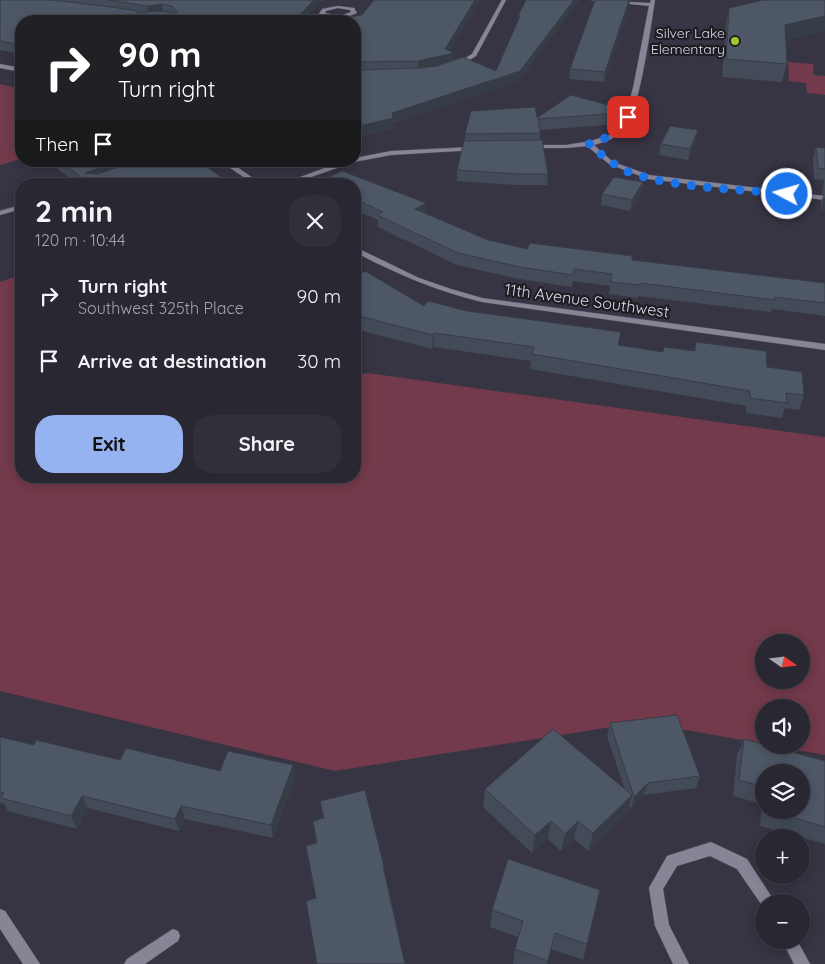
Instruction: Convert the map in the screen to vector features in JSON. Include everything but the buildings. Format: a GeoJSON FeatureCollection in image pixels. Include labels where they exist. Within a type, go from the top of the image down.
{"type":"FeatureCollection","features":[{"type":"Feature","properties":{"kind":"street"},"geometry":{"type":"LineString","coordinates":[[343,7],[350,0]]}},
{"type":"Feature","properties":{"kind":"street"},"geometry":{"type":"LineString","coordinates":[[453,67],[474,55],[504,0]]}},
{"type":"Feature","properties":{"kind":"street"},"geometry":{"type":"LineString","coordinates":[[522,148],[589,144],[618,132],[628,117],[652,2],[593,0]]}},
{"type":"Feature","properties":{"kind":"street"},"geometry":{"type":"LineString","coordinates":[[326,15],[322,14],[327,8],[343,7],[352,9],[354,13],[348,15]]}},
{"type":"Feature","properties":{"kind":"street"},"geometry":{"type":"LineString","coordinates":[[0,66],[15,69]]}},
{"type":"Feature","properties":{"kind":"street"},"geometry":{"type":"LineString","coordinates":[[589,144],[611,163],[648,177],[825,198]]}},
{"type":"Feature","properties":{"kind":"street"},"geometry":{"type":"LineString","coordinates":[[361,159],[391,153],[484,149]]}},
{"type":"Feature","properties":{"kind":"street"},"geometry":{"type":"LineString","coordinates":[[232,167],[249,178]]}},
{"type":"Feature","properties":{"kind":"street"},"geometry":{"type":"LineString","coordinates":[[301,178],[334,167]]}},
{"type":"Feature","properties":{"kind":"street"},"geometry":{"type":"LineString","coordinates":[[0,213],[15,209]]}},
{"type":"Feature","properties":{"kind":"street","name":"11th Avenue Southwest"},"geometry":{"type":"LineString","coordinates":[[361,252],[399,274],[455,294],[482,300],[825,347]]}},
{"type":"Feature","properties":{"kind":"street"},"geometry":{"type":"LineString","coordinates":[[681,964],[662,926],[656,888],[672,861],[711,849],[742,864],[763,894]]}},
{"type":"Feature","properties":{"kind":"street"},"geometry":{"type":"LineString","coordinates":[[0,916],[32,964]]}},
{"type":"Feature","properties":{"kind":"street"},"geometry":{"type":"LineString","coordinates":[[132,964],[173,936]]}},
{"type":"Feature","properties":{"kind":"street"},"geometry":{"type":"LineString","coordinates":[[794,949],[802,964]]}},
{"type":"Feature","properties":{"kind":"shaded area"},"geometry":{"type":"Polygon","coordinates":[[[788,62],[813,64],[814,75],[825,76],[825,95],[807,93],[806,83],[789,81],[788,62]]]}},
{"type":"Feature","properties":{"kind":"shaded area"},"geometry":{"type":"Polygon","coordinates":[[[0,84],[15,88],[15,161],[0,165],[0,84]]]}},
{"type":"Feature","properties":{"kind":"shaded area"},"geometry":{"type":"Polygon","coordinates":[[[15,277],[15,483],[361,483],[361,374],[368,373],[825,437],[825,755],[810,752],[810,699],[755,699],[755,742],[642,722],[335,771],[0,691],[0,282],[15,277]]]}},
{"type":"Feature","properties":{"kind":"place","name":"Silver Lake Elementary"},"geometry":{"type":"Point","coordinates":[735,41]}},
{"type":"Feature","properties":{"kind":"route"},"geometry":{"type":"LineString","coordinates":[[628,117],[618,132],[589,144],[611,163],[628,171],[673,182],[787,194]]}}]}
